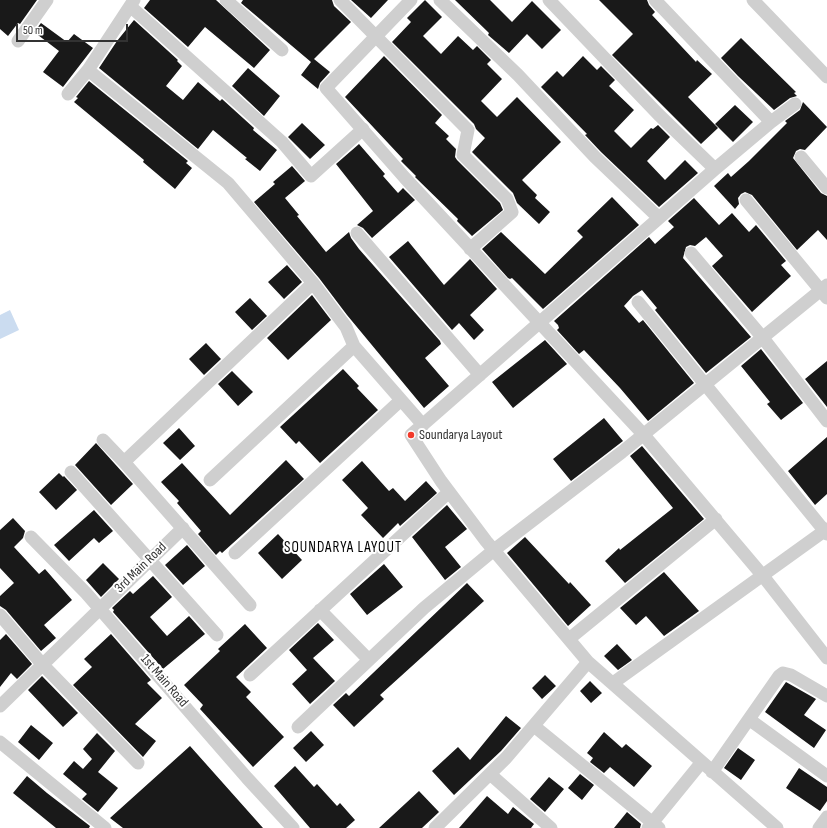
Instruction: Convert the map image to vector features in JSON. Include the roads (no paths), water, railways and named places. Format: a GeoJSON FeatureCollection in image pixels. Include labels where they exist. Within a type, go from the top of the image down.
{"type":"FeatureCollection","features":[{"type":"Feature","properties":{"kind":"street"},"geometry":{"type":"LineString","coordinates":[[18,41],[47,0]]}},
{"type":"Feature","properties":{"kind":"street"},"geometry":{"type":"LineString","coordinates":[[226,0],[282,50]]}},
{"type":"Feature","properties":{"kind":"street"},"geometry":{"type":"LineString","coordinates":[[340,0],[468,130],[463,155],[507,199],[512,212],[470,249]]}},
{"type":"Feature","properties":{"kind":"street"},"geometry":{"type":"LineString","coordinates":[[411,0],[326,88],[470,249],[643,434],[763,576],[827,658]]}},
{"type":"Feature","properties":{"kind":"street"},"geometry":{"type":"LineString","coordinates":[[440,0],[518,75],[595,157],[659,218]]}},
{"type":"Feature","properties":{"kind":"street"},"geometry":{"type":"LineString","coordinates":[[549,0],[658,114],[715,169]]}},
{"type":"Feature","properties":{"kind":"street"},"geometry":{"type":"LineString","coordinates":[[655,0],[771,122]]}},
{"type":"Feature","properties":{"kind":"street"},"geometry":{"type":"LineString","coordinates":[[753,0],[827,77]]}},
{"type":"Feature","properties":{"kind":"street"},"geometry":{"type":"LineString","coordinates":[[68,94],[88,70],[132,3],[282,142],[311,176],[363,129]]}},
{"type":"Feature","properties":{"kind":"street"},"geometry":{"type":"LineString","coordinates":[[88,70],[228,183],[313,283],[346,327],[354,346],[423,425]]}},
{"type":"Feature","properties":{"kind":"street"},"geometry":{"type":"LineString","coordinates":[[777,828],[701,763],[588,662],[494,550],[449,492],[411,435],[715,169],[795,104]]}},
{"type":"Feature","properties":{"kind":"street"},"geometry":{"type":"LineString","coordinates":[[802,157],[827,188]]}},
{"type":"Feature","properties":{"kind":"street"},"geometry":{"type":"LineString","coordinates":[[298,727],[424,608],[494,550],[643,434],[705,383],[825,291],[746,200]]}},
{"type":"Feature","properties":{"kind":"street"},"geometry":{"type":"LineString","coordinates":[[357,233],[480,375]]}},
{"type":"Feature","properties":{"kind":"street"},"geometry":{"type":"LineString","coordinates":[[691,253],[763,338],[827,421]]}},
{"type":"Feature","properties":{"kind":"street"},"geometry":{"type":"LineString","coordinates":[[124,462],[313,283]]}},
{"type":"Feature","properties":{"kind":"street"},"geometry":{"type":"LineString","coordinates":[[613,683],[826,531],[638,302]]}},
{"type":"Feature","properties":{"kind":"street"},"geometry":{"type":"LineString","coordinates":[[210,480],[354,346]]}},
{"type":"Feature","properties":{"kind":"street"},"geometry":{"type":"LineString","coordinates":[[235,554],[401,400]]}},
{"type":"Feature","properties":{"kind":"street"},"geometry":{"type":"LineString","coordinates":[[102,440],[124,462],[250,605]]}},
{"type":"Feature","properties":{"kind":"street"},"geometry":{"type":"LineString","coordinates":[[71,472],[217,635]]}},
{"type":"Feature","properties":{"kind":"street"},"geometry":{"type":"LineString","coordinates":[[250,675],[449,492]]}},
{"type":"Feature","properties":{"kind":"street"},"geometry":{"type":"LineString","coordinates":[[569,639],[716,519]]}},
{"type":"Feature","properties":{"kind":"street","name":"3rd Main Road"},"geometry":{"type":"LineString","coordinates":[[0,706],[99,608],[183,528]]}},
{"type":"Feature","properties":{"kind":"street","name":"1st Main Road"},"geometry":{"type":"LineString","coordinates":[[31,537],[99,608],[247,778],[293,828]]}},
{"type":"Feature","properties":{"kind":"street"},"geometry":{"type":"LineString","coordinates":[[320,610],[369,660]]}},
{"type":"Feature","properties":{"kind":"street"},"geometry":{"type":"LineString","coordinates":[[0,615],[42,664],[138,763]]}},
{"type":"Feature","properties":{"kind":"street"},"geometry":{"type":"LineString","coordinates":[[435,828],[490,774],[534,726],[588,662]]}},
{"type":"Feature","properties":{"kind":"street"},"geometry":{"type":"LineString","coordinates":[[712,772],[783,673],[791,675],[827,696]]}},
{"type":"Feature","properties":{"kind":"street"},"geometry":{"type":"LineString","coordinates":[[750,720],[827,776]]}},
{"type":"Feature","properties":{"kind":"street"},"geometry":{"type":"LineString","coordinates":[[534,726],[653,826],[701,763]]}},
{"type":"Feature","properties":{"kind":"street"},"geometry":{"type":"LineString","coordinates":[[0,742],[105,828]]}},
{"type":"Feature","properties":{"kind":"street"},"geometry":{"type":"LineString","coordinates":[[490,774],[551,828]]}},
{"type":"Feature","properties":{"kind":"street"},"geometry":{"type":"LineString","coordinates":[[819,828],[827,817]]}},
{"type":"Feature","properties":{"kind":"water"},"geometry":{"type":"Polygon","coordinates":[[[10,310],[19,330],[0,339],[0,315],[10,310]]]}},
{"type":"Feature","properties":{"kind":"place","name":"Soundarya Layout"},"geometry":{"type":"Point","coordinates":[411,435]}},
{"type":"Feature","properties":{"kind":"district","name":"SOUNDARYA LAYOUT"},"geometry":{"type":"Point","coordinates":[343,548]}}]}
